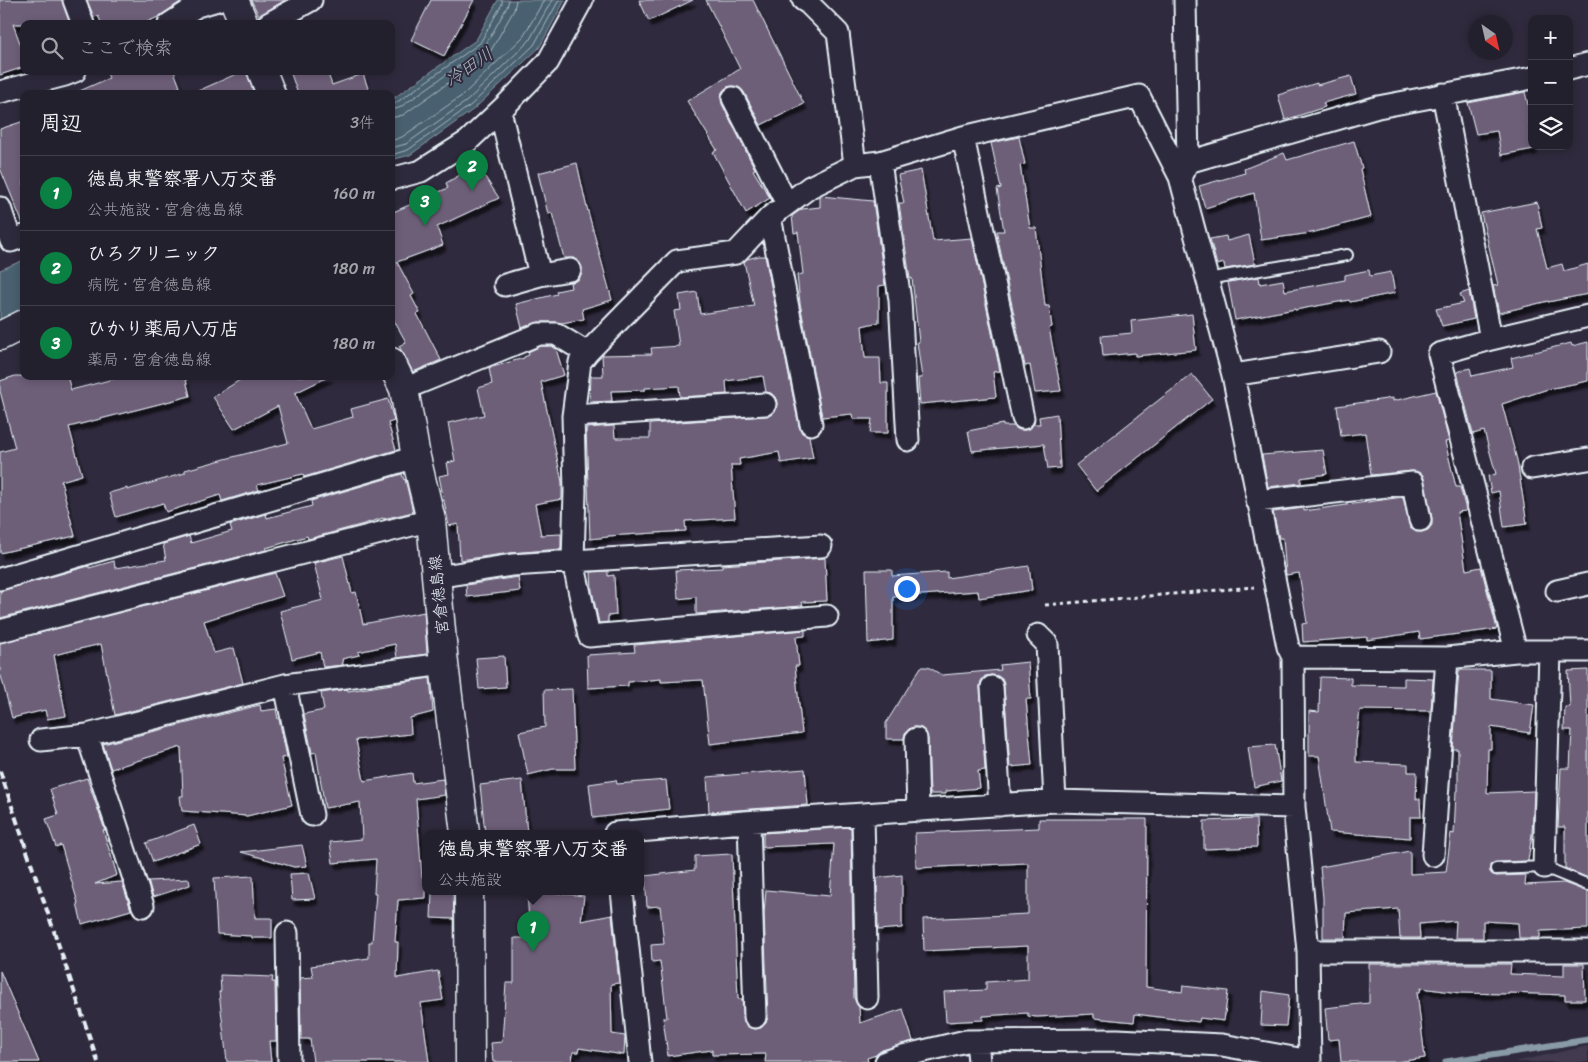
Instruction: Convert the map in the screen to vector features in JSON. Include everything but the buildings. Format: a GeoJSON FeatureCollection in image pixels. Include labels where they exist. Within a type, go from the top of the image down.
{"type":"FeatureCollection","features":[{"type":"Feature","properties":{"kind":"main road"},"geometry":{"type":"LineString","coordinates":[[234,0],[242,20]]}},
{"type":"Feature","properties":{"kind":"main road"},"geometry":{"type":"LineString","coordinates":[[264,75],[269,90]]}},
{"type":"Feature","properties":{"kind":"main road"},"geometry":{"type":"LineString","coordinates":[[0,336],[20,326]]}},
{"type":"Feature","properties":{"kind":"main road","name":"宮倉徳島線"},"geometry":{"type":"LineString","coordinates":[[395,370],[404,389],[430,520],[444,664],[465,830]]}},
{"type":"Feature","properties":{"kind":"main road"},"geometry":{"type":"LineString","coordinates":[[469,895],[470,1062]]}},
{"type":"Feature","properties":{"kind":"street"},"geometry":{"type":"LineString","coordinates":[[74,0],[81,20]]}},
{"type":"Feature","properties":{"kind":"street"},"geometry":{"type":"LineString","coordinates":[[175,20],[197,6],[218,0]]}},
{"type":"Feature","properties":{"kind":"street"},"geometry":{"type":"LineString","coordinates":[[275,20],[312,0]]}},
{"type":"Feature","properties":{"kind":"street"},"geometry":{"type":"LineString","coordinates":[[395,178],[421,172],[468,141],[500,111],[548,62],[582,0]]}},
{"type":"Feature","properties":{"kind":"street"},"geometry":{"type":"LineString","coordinates":[[803,0],[808,2],[838,33],[855,165]]}},
{"type":"Feature","properties":{"kind":"street"},"geometry":{"type":"LineString","coordinates":[[886,1062],[903,1056],[977,1040],[1117,1040],[1222,1045],[1310,1061],[1308,951],[1294,808],[1293,657],[1288,647],[1233,375],[1207,279],[1184,170],[1185,0]]}},
{"type":"Feature","properties":{"kind":"street"},"geometry":{"type":"LineString","coordinates":[[1573,68],[1588,64]]}},
{"type":"Feature","properties":{"kind":"street"},"geometry":{"type":"LineString","coordinates":[[0,92],[66,75]]}},
{"type":"Feature","properties":{"kind":"street"},"geometry":{"type":"LineString","coordinates":[[1184,170],[1378,107],[1528,79]]}},
{"type":"Feature","properties":{"kind":"street"},"geometry":{"type":"LineString","coordinates":[[1443,94],[1491,339]]}},
{"type":"Feature","properties":{"kind":"street"},"geometry":{"type":"LineString","coordinates":[[827,616],[589,636],[574,561],[573,416],[580,362],[587,352],[677,261],[736,253],[770,218],[787,204],[810,187],[855,165],[880,162],[963,137],[1139,96],[1184,170]]}},
{"type":"Feature","properties":{"kind":"street"},"geometry":{"type":"LineString","coordinates":[[733,98],[787,204]]}},
{"type":"Feature","properties":{"kind":"street"},"geometry":{"type":"LineString","coordinates":[[500,111],[540,275]]}},
{"type":"Feature","properties":{"kind":"street"},"geometry":{"type":"LineString","coordinates":[[963,137],[1023,418]]}},
{"type":"Feature","properties":{"kind":"street"},"geometry":{"type":"LineString","coordinates":[[880,162],[900,300],[908,440]]}},
{"type":"Feature","properties":{"kind":"street"},"geometry":{"type":"LineString","coordinates":[[0,208],[12,241]]}},
{"type":"Feature","properties":{"kind":"street"},"geometry":{"type":"LineString","coordinates":[[770,218],[811,424]]}},
{"type":"Feature","properties":{"kind":"street"},"geometry":{"type":"LineString","coordinates":[[505,285],[540,275],[570,270]]}},
{"type":"Feature","properties":{"kind":"street"},"geometry":{"type":"LineString","coordinates":[[1516,651],[1439,354],[1491,339],[1588,316]]}},
{"type":"Feature","properties":{"kind":"street"},"geometry":{"type":"LineString","coordinates":[[404,389],[539,334],[556,334],[587,352]]}},
{"type":"Feature","properties":{"kind":"street"},"geometry":{"type":"LineString","coordinates":[[1233,375],[1379,352]]}},
{"type":"Feature","properties":{"kind":"street"},"geometry":{"type":"LineString","coordinates":[[573,416],[765,404]]}},
{"type":"Feature","properties":{"kind":"street"},"geometry":{"type":"LineString","coordinates":[[0,579],[416,457]]}},
{"type":"Feature","properties":{"kind":"street"},"geometry":{"type":"LineString","coordinates":[[1532,468],[1588,459]]}},
{"type":"Feature","properties":{"kind":"street"},"geometry":{"type":"LineString","coordinates":[[1257,500],[1413,483],[1420,520]]}},
{"type":"Feature","properties":{"kind":"street"},"geometry":{"type":"LineString","coordinates":[[0,631],[430,520]]}},
{"type":"Feature","properties":{"kind":"street"},"geometry":{"type":"LineString","coordinates":[[436,577],[512,565],[822,546]]}},
{"type":"Feature","properties":{"kind":"street"},"geometry":{"type":"LineString","coordinates":[[1557,591],[1588,584]]}},
{"type":"Feature","properties":{"kind":"street"},"geometry":{"type":"LineString","coordinates":[[1038,635],[1047,644],[1055,801]]}},
{"type":"Feature","properties":{"kind":"street"},"geometry":{"type":"LineString","coordinates":[[1293,657],[1447,658],[1516,651],[1588,651]]}},
{"type":"Feature","properties":{"kind":"street"},"geometry":{"type":"LineString","coordinates":[[1544,867],[1550,651]]}},
{"type":"Feature","properties":{"kind":"street"},"geometry":{"type":"LineString","coordinates":[[1433,855],[1447,658]]}},
{"type":"Feature","properties":{"kind":"street"},"geometry":{"type":"LineString","coordinates":[[41,740],[87,736],[285,685],[444,664]]}},
{"type":"Feature","properties":{"kind":"street"},"geometry":{"type":"LineString","coordinates":[[285,685],[312,815]]}},
{"type":"Feature","properties":{"kind":"street"},"geometry":{"type":"LineString","coordinates":[[992,687],[1000,805]]}},
{"type":"Feature","properties":{"kind":"street"},"geometry":{"type":"LineString","coordinates":[[87,736],[143,906]]}},
{"type":"Feature","properties":{"kind":"street"},"geometry":{"type":"LineString","coordinates":[[916,739],[918,811]]}},
{"type":"Feature","properties":{"kind":"street"},"geometry":{"type":"LineString","coordinates":[[644,831],[1055,801],[1294,808]]}},
{"type":"Feature","properties":{"kind":"street"},"geometry":{"type":"LineString","coordinates":[[863,815],[867,998]]}},
{"type":"Feature","properties":{"kind":"street"},"geometry":{"type":"LineString","coordinates":[[749,822],[755,1017]]}},
{"type":"Feature","properties":{"kind":"street"},"geometry":{"type":"LineString","coordinates":[[622,895],[640,1062]]}},
{"type":"Feature","properties":{"kind":"street"},"geometry":{"type":"LineString","coordinates":[[287,933],[289,1062]]}},
{"type":"Feature","properties":{"kind":"street"},"geometry":{"type":"LineString","coordinates":[[1308,951],[1588,951]]}},
{"type":"Feature","properties":{"kind":"street"},"geometry":{"type":"LineString","coordinates":[[977,1040],[979,1062]]}},
{"type":"Feature","properties":{"kind":"lane"},"geometry":{"type":"LineString","coordinates":[[1207,279],[1347,255]]}},
{"type":"Feature","properties":{"kind":"lane"},"geometry":{"type":"LineString","coordinates":[[1496,869],[1544,867],[1588,884]]}},
{"type":"Feature","properties":{"kind":"path"},"geometry":{"type":"LineString","coordinates":[[1045,605],[1275,585]]}},
{"type":"Feature","properties":{"kind":"shaded area"},"geometry":{"type":"Polygon","coordinates":[[[1588,1046],[1588,1062],[1513,1062],[1588,1046]]]}},
{"type":"Feature","properties":{"kind":"water","name":"冷田川"},"geometry":{"type":"Polygon","coordinates":[[[498,0],[565,0],[539,48],[474,109],[410,155],[395,159],[395,97],[476,40],[498,0]]]}},
{"type":"Feature","properties":{"kind":"water"},"geometry":{"type":"Polygon","coordinates":[[[20,262],[20,313],[0,325],[0,270],[20,262]]]}},
{"type":"Feature","properties":{"kind":"waterway"},"geometry":{"type":"LineString","coordinates":[[1446,1062],[1588,1040]]}},
{"type":"Feature","properties":{"kind":"railway"},"geometry":{"type":"LineString","coordinates":[[0,771],[98,1062]]}},
{"type":"Feature","properties":{"kind":"place","name":"ひろクリニック"},"geometry":{"type":"Point","coordinates":[472,191]}},
{"type":"Feature","properties":{"kind":"place","name":"ひかり薬局八万店"},"geometry":{"type":"Point","coordinates":[425,226]}},
{"type":"Feature","properties":{"kind":"place","name":"徳島東警察署八万交番"},"geometry":{"type":"Point","coordinates":[533,952]}}]}
